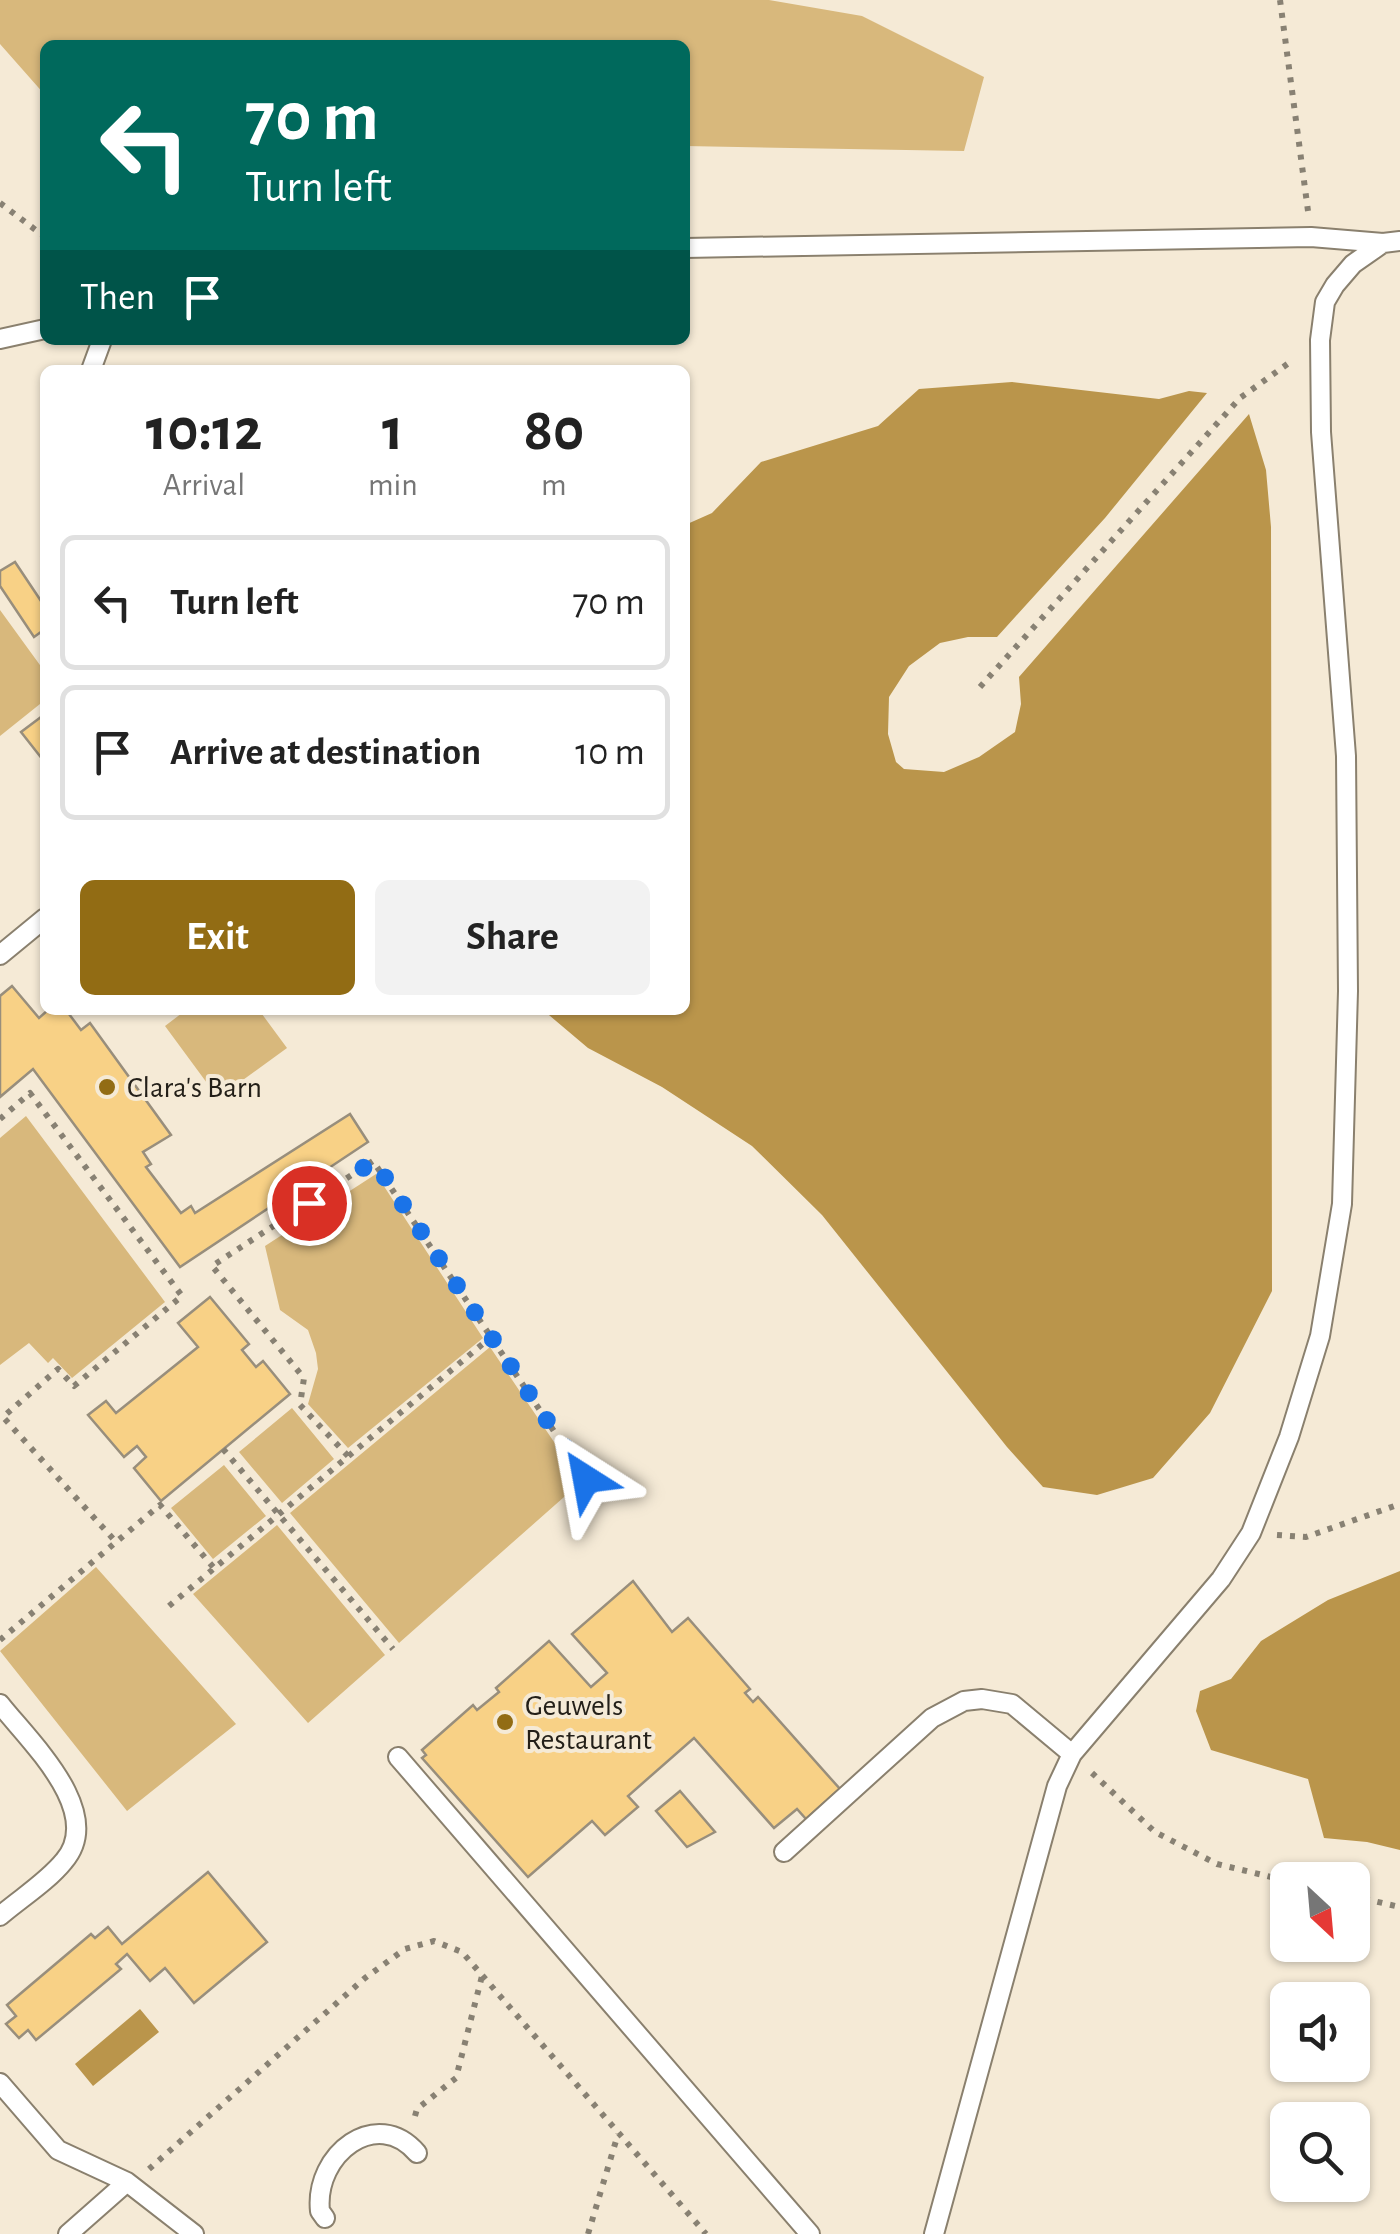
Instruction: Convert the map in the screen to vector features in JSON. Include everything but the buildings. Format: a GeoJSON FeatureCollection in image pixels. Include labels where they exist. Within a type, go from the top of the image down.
{"type":"FeatureCollection","features":[{"type":"Feature","properties":{"kind":"lane"},"geometry":{"type":"LineString","coordinates":[[690,248],[1311,238],[1392,242]]}},
{"type":"Feature","properties":{"kind":"lane"},"geometry":{"type":"LineString","coordinates":[[934,2234],[1057,1786],[1072,1754],[1221,1578],[1252,1533],[1289,1437],[1320,1336],[1342,1204],[1348,990],[1346,756],[1321,432],[1320,340],[1325,302],[1335,284],[1353,264],[1392,242]]}},
{"type":"Feature","properties":{"kind":"lane"},"geometry":{"type":"LineString","coordinates":[[0,339],[40,330]]}},
{"type":"Feature","properties":{"kind":"lane"},"geometry":{"type":"LineString","coordinates":[[0,955],[40,922]]}},
{"type":"Feature","properties":{"kind":"lane"},"geometry":{"type":"LineString","coordinates":[[784,1852],[932,1718],[964,1701],[982,1699],[1012,1704],[1072,1754]]}},
{"type":"Feature","properties":{"kind":"lane"},"geometry":{"type":"LineString","coordinates":[[0,1704],[68,1789],[78,1833],[64,1861],[0,1916]]}},
{"type":"Feature","properties":{"kind":"lane"},"geometry":{"type":"LineString","coordinates":[[398,1757],[810,2234]]}},
{"type":"Feature","properties":{"kind":"lane"},"geometry":{"type":"LineString","coordinates":[[0,2083],[58,2150],[127,2182],[194,2234]]}},
{"type":"Feature","properties":{"kind":"lane"},"geometry":{"type":"LineString","coordinates":[[325,2218],[320,2212],[321,2179],[340,2151],[371,2136],[389,2136],[406,2140],[417,2154]]}},
{"type":"Feature","properties":{"kind":"lane"},"geometry":{"type":"LineString","coordinates":[[68,2234],[127,2182]]}},
{"type":"Feature","properties":{"kind":"path"},"geometry":{"type":"LineString","coordinates":[[1280,0],[1311,238]]}},
{"type":"Feature","properties":{"kind":"path"},"geometry":{"type":"LineString","coordinates":[[0,203],[40,233]]}},
{"type":"Feature","properties":{"kind":"path"},"geometry":{"type":"LineString","coordinates":[[980,688],[1240,398],[1320,340]]}},
{"type":"Feature","properties":{"kind":"path"},"geometry":{"type":"LineString","coordinates":[[0,1119],[30,1093],[182,1296],[74,1386],[58,1369],[4,1417],[116,1542]]}},
{"type":"Feature","properties":{"kind":"path"},"geometry":{"type":"LineString","coordinates":[[348,1456],[300,1405],[304,1378],[212,1266],[374,1161],[586,1479]]}},
{"type":"Feature","properties":{"kind":"path"},"geometry":{"type":"LineString","coordinates":[[169,1606],[491,1337]]}},
{"type":"Feature","properties":{"kind":"path"},"geometry":{"type":"LineString","coordinates":[[223,1449],[392,1648]]}},
{"type":"Feature","properties":{"kind":"path"},"geometry":{"type":"LineString","coordinates":[[1252,1533],[1306,1537],[1400,1504]]}},
{"type":"Feature","properties":{"kind":"path"},"geometry":{"type":"LineString","coordinates":[[0,1640],[160,1505],[214,1568]]}},
{"type":"Feature","properties":{"kind":"path"},"geometry":{"type":"LineString","coordinates":[[1072,1754],[1155,1832],[1217,1864],[1270,1877]]}},
{"type":"Feature","properties":{"kind":"path"},"geometry":{"type":"LineString","coordinates":[[1370,1900],[1400,1906]]}},
{"type":"Feature","properties":{"kind":"path"},"geometry":{"type":"LineString","coordinates":[[127,2182],[140,2177],[365,1978],[405,1949],[434,1941],[462,1952],[706,2234]]}},
{"type":"Feature","properties":{"kind":"path"},"geometry":{"type":"LineString","coordinates":[[417,2110],[456,2078],[482,1976]]}},
{"type":"Feature","properties":{"kind":"path"},"geometry":{"type":"LineString","coordinates":[[588,2234],[619,2133]]}},
{"type":"Feature","properties":{"kind":"shaded area"},"geometry":{"type":"Polygon","coordinates":[[[0,0],[769,0],[862,16],[984,77],[964,151],[690,146],[690,40],[40,40],[40,89],[0,44],[0,0]]]}},
{"type":"Feature","properties":{"kind":"shaded area"},"geometry":{"type":"Polygon","coordinates":[[[1012,382],[1159,399],[1189,391],[1207,393],[1105,518],[997,637],[968,637],[940,643],[909,666],[889,697],[888,734],[896,762],[904,769],[944,772],[979,757],[1015,732],[1021,704],[1019,677],[1249,414],[1266,470],[1271,527],[1272,1291],[1210,1413],[1153,1478],[1097,1495],[1043,1487],[822,1215],[752,1146],[662,1087],[588,1048],[549,1015],[690,1015],[690,523],[712,513],[761,462],[878,426],[919,389],[1012,382]]]}},
{"type":"Feature","properties":{"kind":"shaded area"},"geometry":{"type":"Polygon","coordinates":[[[0,610],[40,665],[40,704],[0,736],[0,610]]]}},
{"type":"Feature","properties":{"kind":"shaded area"},"geometry":{"type":"Polygon","coordinates":[[[179,1015],[263,1015],[287,1048],[218,1098],[165,1026],[179,1015]]]}},
{"type":"Feature","properties":{"kind":"shaded area"},"geometry":{"type":"Polygon","coordinates":[[[26,1116],[165,1302],[72,1378],[53,1358],[48,1363],[29,1343],[0,1365],[0,1138],[26,1116]]]}},
{"type":"Feature","properties":{"kind":"shaded area"},"geometry":{"type":"Polygon","coordinates":[[[376,1174],[483,1338],[348,1448],[308,1404],[318,1369],[316,1353],[308,1330],[280,1310],[265,1246],[376,1174]]]}},
{"type":"Feature","properties":{"kind":"shaded area"},"geometry":{"type":"Polygon","coordinates":[[[490,1347],[581,1482],[399,1643],[290,1513],[490,1347]]]}},
{"type":"Feature","properties":{"kind":"shaded area"},"geometry":{"type":"Polygon","coordinates":[[[292,1408],[334,1459],[282,1503],[239,1452],[292,1408]]]}},
{"type":"Feature","properties":{"kind":"shaded area"},"geometry":{"type":"Polygon","coordinates":[[[224,1465],[266,1516],[213,1559],[171,1508],[224,1465]]]}},
{"type":"Feature","properties":{"kind":"shaded area"},"geometry":{"type":"Polygon","coordinates":[[[277,1525],[385,1655],[308,1723],[193,1594],[277,1525]]]}},
{"type":"Feature","properties":{"kind":"shaded area"},"geometry":{"type":"Polygon","coordinates":[[[96,1567],[236,1724],[127,1811],[0,1651],[96,1567]]]}},
{"type":"Feature","properties":{"kind":"shaded area"},"geometry":{"type":"Polygon","coordinates":[[[1400,1571],[1400,1850],[1324,1838],[1308,1779],[1211,1750],[1196,1711],[1200,1691],[1231,1679],[1261,1641],[1328,1600],[1400,1571]]]}},
{"type":"Feature","properties":{"kind":"shaded area"},"geometry":{"type":"Polygon","coordinates":[[[140,2009],[159,2032],[93,2086],[75,2064],[140,2009]]]}},
{"type":"Feature","properties":{"kind":"place","name":"Clara's Barn"},"geometry":{"type":"Point","coordinates":[107,1087]}},
{"type":"Feature","properties":{"kind":"place","name":"Geuwels Restaurant"},"geometry":{"type":"Point","coordinates":[505,1722]}},
{"type":"Feature","properties":{"kind":"route"},"geometry":{"type":"LineString","coordinates":[[309,1203],[374,1161],[586,1479]]}}]}
